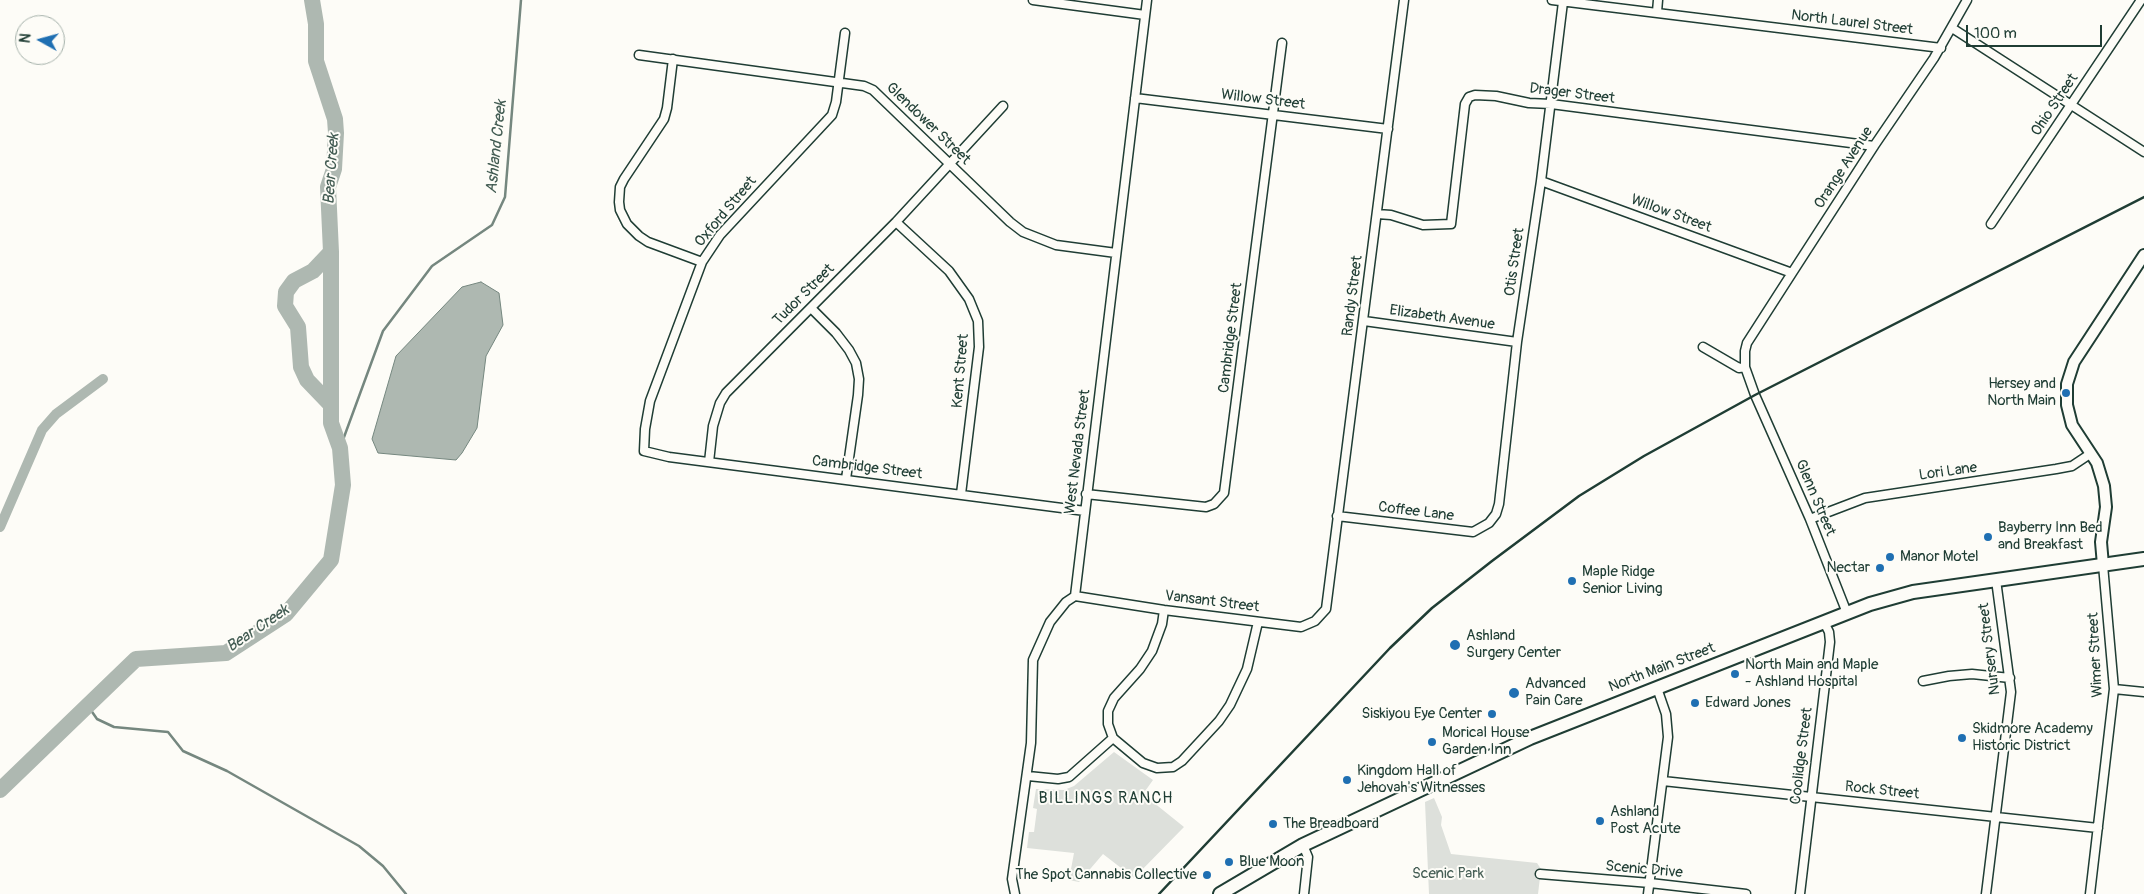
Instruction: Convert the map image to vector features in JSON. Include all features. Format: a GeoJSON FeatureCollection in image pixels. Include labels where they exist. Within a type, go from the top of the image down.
{"type":"FeatureCollection","features":[{"type":"Feature","properties":{"kind":"main road","name":"North Main Street"},"geometry":{"type":"LineString","coordinates":[[1220,894],[1303,846],[1530,738],[1892,596],[2144,559]]}},
{"type":"Feature","properties":{"kind":"street"},"geometry":{"type":"LineString","coordinates":[[1034,0],[1145,15]]}},
{"type":"Feature","properties":{"kind":"street","name":"West Nevada Street"},"geometry":{"type":"LineString","coordinates":[[1075,596],[1147,0]]}},
{"type":"Feature","properties":{"kind":"street","name":"Randy Street"},"geometry":{"type":"LineString","coordinates":[[1329,596],[1329,579],[1364,321],[1404,0]]}},
{"type":"Feature","properties":{"kind":"street","name":"North Laurel Street"},"geometry":{"type":"LineString","coordinates":[[1552,0],[1941,48]]}},
{"type":"Feature","properties":{"kind":"street"},"geometry":{"type":"LineString","coordinates":[[1656,12],[1658,0]]}},
{"type":"Feature","properties":{"kind":"street","name":"Orange Avenue"},"geometry":{"type":"LineString","coordinates":[[1745,351],[1747,343],[1874,146],[1941,48],[1967,0]]}},
{"type":"Feature","properties":{"kind":"street","name":"Ohio Street"},"geometry":{"type":"LineString","coordinates":[[1991,224],[2141,0]]}},
{"type":"Feature","properties":{"kind":"street","name":"Otis Street"},"geometry":{"type":"LineString","coordinates":[[1489,524],[1496,514],[1499,504],[1517,342],[1541,182],[1563,2]]}},
{"type":"Feature","properties":{"kind":"street"},"geometry":{"type":"LineString","coordinates":[[1952,28],[2144,152]]}},
{"type":"Feature","properties":{"kind":"street","name":"Oxford Street"},"geometry":{"type":"LineString","coordinates":[[676,458],[644,451],[645,429],[650,401],[702,262],[720,235],[832,115],[845,33]]}},
{"type":"Feature","properties":{"kind":"street","name":"Cambridge Street"},"geometry":{"type":"LineString","coordinates":[[1086,494],[1206,507],[1220,500],[1224,493],[1282,43]]}},
{"type":"Feature","properties":{"kind":"street","name":"Glendower Street"},"geometry":{"type":"LineString","coordinates":[[639,55],[864,86],[873,90],[1010,222],[1023,232],[1056,245],[1116,253]]}},
{"type":"Feature","properties":{"kind":"street"},"geometry":{"type":"LineString","coordinates":[[673,59],[664,119],[624,178],[620,186],[619,202],[626,224],[639,236],[648,242],[702,262]]}},
{"type":"Feature","properties":{"kind":"street","name":"Drager Street"},"geometry":{"type":"LineString","coordinates":[[1377,214],[1423,225],[1450,224],[1466,104],[1469,97],[1475,95],[1496,96],[1529,103],[1551,104],[1874,146]]}},
{"type":"Feature","properties":{"kind":"street","name":"Willow Street"},"geometry":{"type":"LineString","coordinates":[[1135,98],[1388,130]]}},
{"type":"Feature","properties":{"kind":"street","name":"Tudor Street"},"geometry":{"type":"LineString","coordinates":[[709,462],[713,426],[720,403],[726,393],[896,222],[1003,106]]}},
{"type":"Feature","properties":{"kind":"street","name":"Willow Street"},"geometry":{"type":"LineString","coordinates":[[1541,182],[1792,273]]}},
{"type":"Feature","properties":{"kind":"street","name":"Kent Street"},"geometry":{"type":"LineString","coordinates":[[896,222],[949,271],[969,299],[978,320],[979,347],[961,494]]}},
{"type":"Feature","properties":{"kind":"street"},"geometry":{"type":"LineString","coordinates":[[2104,565],[2101,542],[2105,496],[2100,470],[2078,436],[2069,415],[2066,393],[2069,373],[2083,346],[2144,256]]}},
{"type":"Feature","properties":{"kind":"street"},"geometry":{"type":"LineString","coordinates":[[811,308],[836,333],[856,363],[859,380],[858,395],[846,479]]}},
{"type":"Feature","properties":{"kind":"street","name":"Elizabeth Avenue"},"geometry":{"type":"LineString","coordinates":[[1364,321],[1517,342]]}},
{"type":"Feature","properties":{"kind":"street"},"geometry":{"type":"LineString","coordinates":[[1703,347],[1739,368],[1745,367]]}},
{"type":"Feature","properties":{"kind":"street","name":"Glenn Street"},"geometry":{"type":"LineString","coordinates":[[1745,351],[1745,367],[1755,395],[1810,520],[1847,613]]}},
{"type":"Feature","properties":{"kind":"street","name":"Lori Lane"},"geometry":{"type":"LineString","coordinates":[[1810,520],[1865,498],[2072,466],[2090,454]]}},
{"type":"Feature","properties":{"kind":"street","name":"Cambridge Street"},"geometry":{"type":"LineString","coordinates":[[676,458],[1085,511]]}},
{"type":"Feature","properties":{"kind":"street","name":"Coffee Lane"},"geometry":{"type":"LineString","coordinates":[[1337,516],[1464,532],[1473,532],[1489,524]]}},
{"type":"Feature","properties":{"kind":"street","name":"Wimer Street"},"geometry":{"type":"LineString","coordinates":[[2090,894],[2114,689],[2104,565]]}},
{"type":"Feature","properties":{"kind":"street","name":"Nursery Street"},"geometry":{"type":"LineString","coordinates":[[1986,894],[2010,712],[2010,678],[1996,580]]}},
{"type":"Feature","properties":{"kind":"street"},"geometry":{"type":"LineString","coordinates":[[1015,894],[1012,879],[1028,776],[1032,725],[1031,680],[1033,660],[1050,622],[1066,602],[1075,596]]}},
{"type":"Feature","properties":{"kind":"street","name":"Vansant Street"},"geometry":{"type":"LineString","coordinates":[[1075,596],[1164,610],[1301,627],[1309,625],[1324,613],[1329,596]]}},
{"type":"Feature","properties":{"kind":"street"},"geometry":{"type":"LineString","coordinates":[[1164,610],[1162,624],[1149,656],[1110,705],[1108,724],[1113,738],[1150,767],[1173,767],[1182,761],[1207,736],[1230,705],[1247,669],[1258,622]]}},
{"type":"Feature","properties":{"kind":"street","name":"Coolidge Street"},"geometry":{"type":"LineString","coordinates":[[1800,894],[1830,642],[1829,632],[1824,622]]}},
{"type":"Feature","properties":{"kind":"street"},"geometry":{"type":"LineString","coordinates":[[1923,681],[1972,674],[2010,678]]}},
{"type":"Feature","properties":{"kind":"street"},"geometry":{"type":"LineString","coordinates":[[1648,894],[1664,781],[1668,725],[1664,705],[1657,688]]}},
{"type":"Feature","properties":{"kind":"street"},"geometry":{"type":"LineString","coordinates":[[2114,689],[2144,692]]}},
{"type":"Feature","properties":{"kind":"street"},"geometry":{"type":"LineString","coordinates":[[1028,776],[1058,779],[1069,777],[1113,738]]}},
{"type":"Feature","properties":{"kind":"street","name":"Rock Street"},"geometry":{"type":"LineString","coordinates":[[1664,781],[2098,828]]}},
{"type":"Feature","properties":{"kind":"street"},"geometry":{"type":"LineString","coordinates":[[1303,846],[1308,857],[1304,894]]}},
{"type":"Feature","properties":{"kind":"street","name":"Scenic Drive"},"geometry":{"type":"LineString","coordinates":[[1540,874],[1650,882],[1746,894]]}},
{"type":"Feature","properties":{"kind":"green space"},"geometry":{"type":"Polygon","coordinates":[[[1114,752],[1153,780],[1143,794],[1184,827],[1134,878],[1103,854],[1079,882],[1069,880],[1074,853],[1027,848],[1029,832],[1034,832],[1037,809],[1033,808],[1036,789],[1064,790],[1074,786],[1114,752]]]}},
{"type":"Feature","properties":{"kind":"green space","name":"Scenic Park"},"geometry":{"type":"Polygon","coordinates":[[[1434,798],[1442,817],[1441,825],[1451,854],[1537,863],[1541,869],[1538,894],[1429,894],[1425,802],[1434,798]]]}},
{"type":"Feature","properties":{"kind":"shaded area"},"geometry":{"type":"Polygon","coordinates":[[[481,282],[499,293],[503,325],[486,356],[477,428],[462,453],[456,460],[378,453],[372,439],[396,356],[462,287],[481,282]]]}},
{"type":"Feature","properties":{"kind":"waterway","name":"Bear Creek"},"geometry":{"type":"LineString","coordinates":[[0,790],[136,659],[226,653],[286,614],[331,560],[343,485],[340,448],[331,423],[331,252],[328,187],[334,169],[336,133],[335,119],[316,61],[316,24],[312,0]]}},
{"type":"Feature","properties":{"kind":"waterway","name":"Ashland Creek"},"geometry":{"type":"LineString","coordinates":[[340,448],[383,331],[432,266],[492,225],[505,197],[521,0]]}},
{"type":"Feature","properties":{"kind":"waterway","name":"Bear Creek"},"geometry":{"type":"LineString","coordinates":[[331,252],[313,271],[294,281],[286,292],[285,306],[298,327],[301,367],[307,380],[331,405]]}},
{"type":"Feature","properties":{"kind":"waterway"},"geometry":{"type":"LineString","coordinates":[[0,527],[42,430],[56,414],[103,379]]}},
{"type":"Feature","properties":{"kind":"waterway"},"geometry":{"type":"LineString","coordinates":[[88,706],[97,719],[114,727],[168,732],[183,751],[227,771],[359,846],[383,866],[406,894]]}},
{"type":"Feature","properties":{"kind":"railway"},"geometry":{"type":"LineString","coordinates":[[1159,894],[1390,648],[1432,608],[1579,496],[1644,456],[1755,395],[2144,197]]}},
{"type":"Feature","properties":{"kind":"place","name":"Hersey and North Main"},"geometry":{"type":"Point","coordinates":[2066,393]}},
{"type":"Feature","properties":{"kind":"place","name":"Bayberry Inn Bed and Breakfast"},"geometry":{"type":"Point","coordinates":[1988,537]}},
{"type":"Feature","properties":{"kind":"place","name":"Manor Motel"},"geometry":{"type":"Point","coordinates":[1890,557]}},
{"type":"Feature","properties":{"kind":"place","name":"Nectar"},"geometry":{"type":"Point","coordinates":[1880,568]}},
{"type":"Feature","properties":{"kind":"place","name":"Maple Ridge Senior Living"},"geometry":{"type":"Point","coordinates":[1572,581]}},
{"type":"Feature","properties":{"kind":"place","name":"Ashland Surgery Center"},"geometry":{"type":"Point","coordinates":[1455,645]}},
{"type":"Feature","properties":{"kind":"place","name":"North Main and Maple - Ashland Hospital"},"geometry":{"type":"Point","coordinates":[1735,674]}},
{"type":"Feature","properties":{"kind":"place","name":"Advanced Pain Care"},"geometry":{"type":"Point","coordinates":[1514,693]}},
{"type":"Feature","properties":{"kind":"place","name":"Edward Jones"},"geometry":{"type":"Point","coordinates":[1695,703]}},
{"type":"Feature","properties":{"kind":"place","name":"Siskiyou Eye Center"},"geometry":{"type":"Point","coordinates":[1492,714]}},
{"type":"Feature","properties":{"kind":"place","name":"Skidmore Academy Historic District"},"geometry":{"type":"Point","coordinates":[1962,738]}},
{"type":"Feature","properties":{"kind":"place","name":"Morical House Garden Inn"},"geometry":{"type":"Point","coordinates":[1432,742]}},
{"type":"Feature","properties":{"kind":"place","name":"Kingdom Hall of Jehovah's Witnesses"},"geometry":{"type":"Point","coordinates":[1347,780]}},
{"type":"Feature","properties":{"kind":"place","name":"Ashland Post Acute"},"geometry":{"type":"Point","coordinates":[1600,821]}},
{"type":"Feature","properties":{"kind":"place","name":"The Breadboard"},"geometry":{"type":"Point","coordinates":[1273,824]}},
{"type":"Feature","properties":{"kind":"place","name":"Blue Moon"},"geometry":{"type":"Point","coordinates":[1229,862]}},
{"type":"Feature","properties":{"kind":"place","name":"The Spot Cannabis Collective"},"geometry":{"type":"Point","coordinates":[1207,875]}},
{"type":"Feature","properties":{"kind":"district","name":"BILLINGS RANCH"},"geometry":{"type":"Point","coordinates":[1106,799]}}]}
